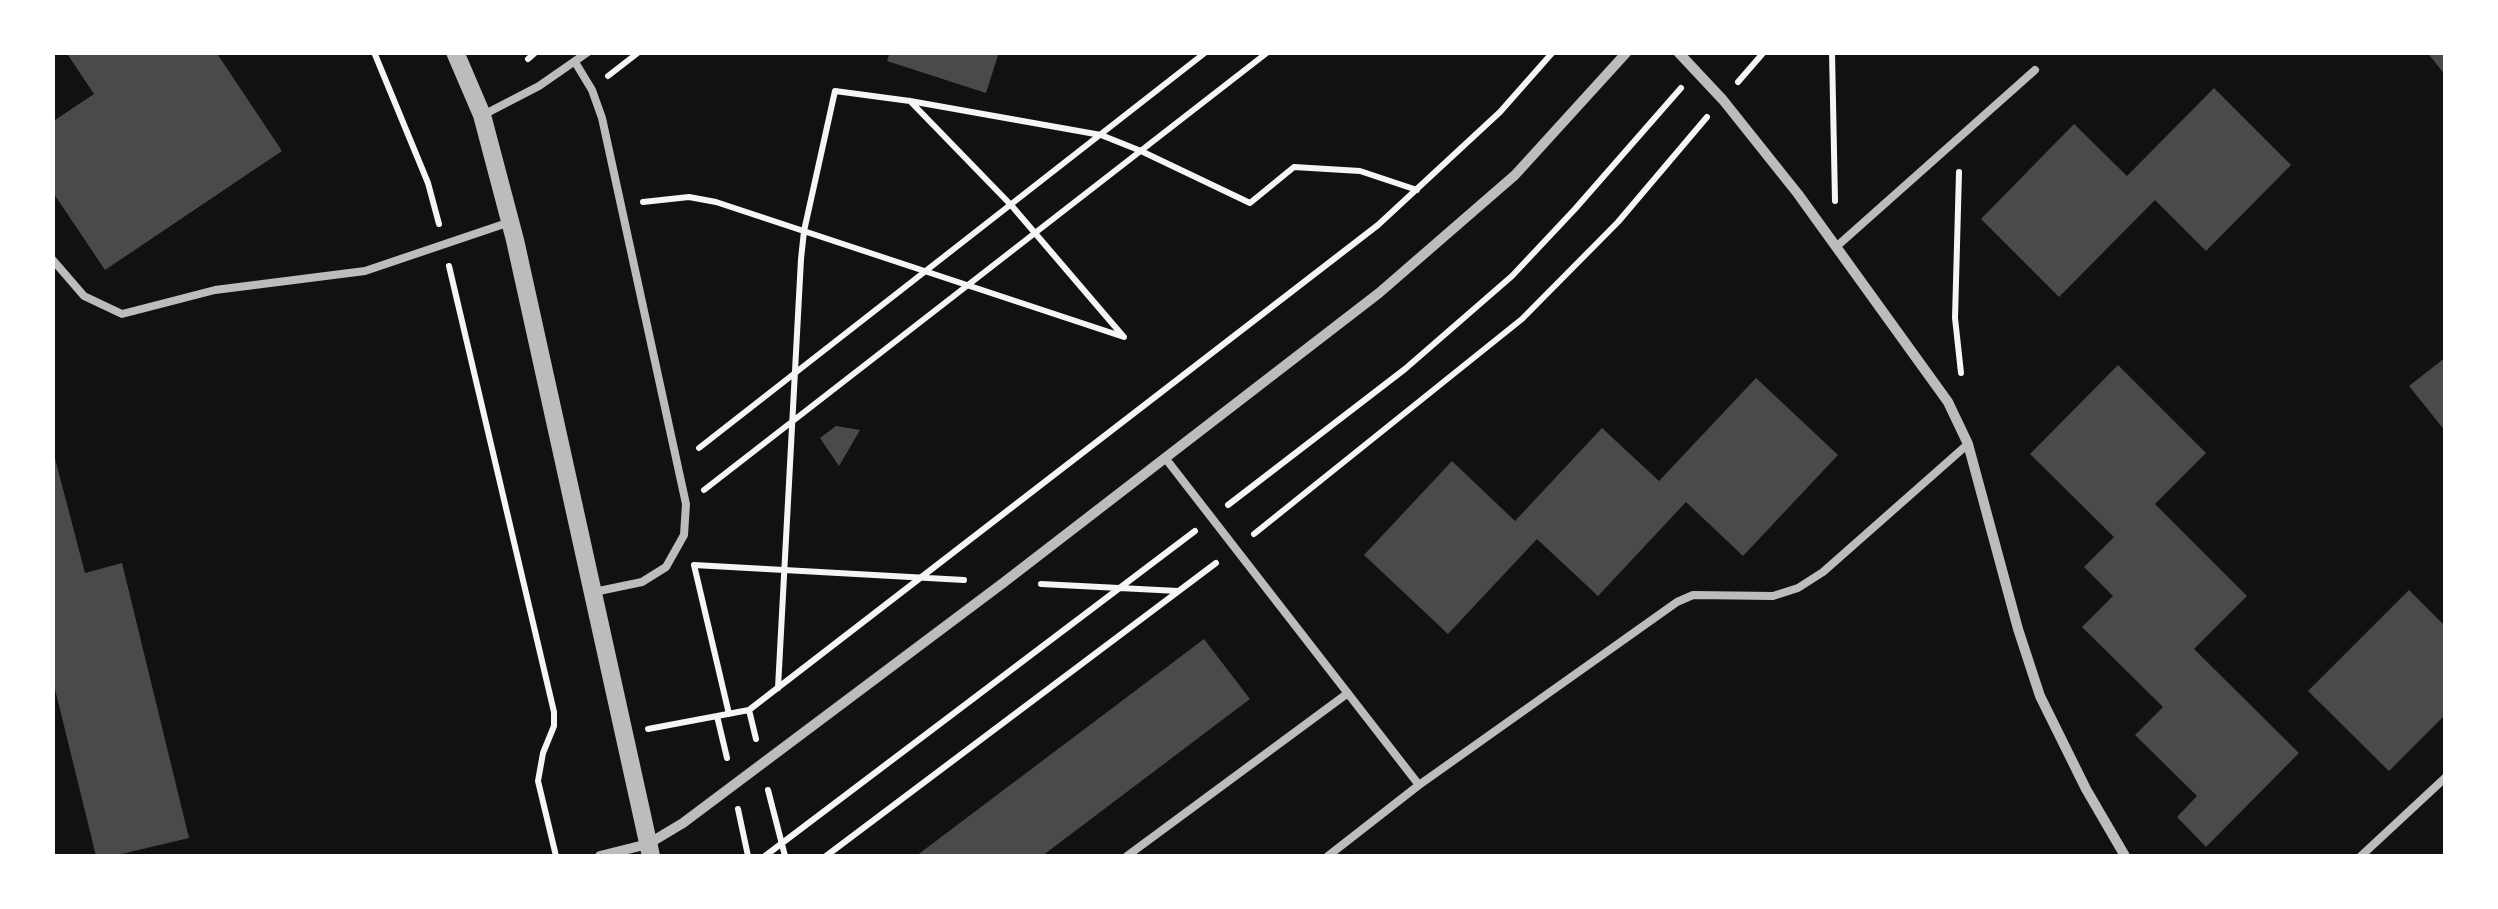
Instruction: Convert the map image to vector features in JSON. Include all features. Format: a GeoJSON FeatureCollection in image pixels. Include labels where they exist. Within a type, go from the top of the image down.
{"type":"FeatureCollection","features":[{"type":"Feature","properties":{"kind":"street"},"geometry":{"type":"LineString","coordinates":[[455,52],[482,115],[510,222],[649,850]]}},
{"type":"Feature","properties":{"kind":"street"},"geometry":{"type":"LineString","coordinates":[[600,856],[649,850],[1379,293],[1515,175],[1627,52]]}},
{"type":"Feature","properties":{"kind":"street"},"geometry":{"type":"LineString","coordinates":[[1678,52],[1798,194],[1948,402],[1968,444],[2040,696],[2078,774],[2125,856]]}},
{"type":"Feature","properties":{"kind":"lane"},"geometry":{"type":"LineString","coordinates":[[482,115],[539,86],[588,52]]}},
{"type":"Feature","properties":{"kind":"lane"},"geometry":{"type":"LineString","coordinates":[[575,62],[592,90],[602,118],[686,504],[681,545],[666,567],[642,582],[594,592]]}},
{"type":"Feature","properties":{"kind":"lane"},"geometry":{"type":"LineString","coordinates":[[1836,247],[2035,70]]}},
{"type":"Feature","properties":{"kind":"lane"},"geometry":{"type":"LineString","coordinates":[[52,259],[84,296],[122,314],[214,290],[365,270],[510,222]]}},
{"type":"Feature","properties":{"kind":"lane"},"geometry":{"type":"LineString","coordinates":[[1328,856],[1419,785],[1678,602],[1693,595],[1773,596],[1798,588],[1822,572],[1968,444]]}},
{"type":"Feature","properties":{"kind":"lane"},"geometry":{"type":"LineString","coordinates":[[1166,459],[1419,785]]}},
{"type":"Feature","properties":{"kind":"lane"},"geometry":{"type":"LineString","coordinates":[[1126,856],[1348,693]]}},
{"type":"Feature","properties":{"kind":"lane"},"geometry":{"type":"LineString","coordinates":[[2361,856],[2446,777]]}},
{"type":"Feature","properties":{"kind":"path"},"geometry":{"type":"LineString","coordinates":[[374,52],[428,183],[554,712],[554,726],[538,780],[556,856]]}},
{"type":"Feature","properties":{"kind":"path"},"geometry":{"type":"LineString","coordinates":[[528,59],[536,52]]}},
{"type":"Feature","properties":{"kind":"path"},"geometry":{"type":"LineString","coordinates":[[592,90],[639,52]]}},
{"type":"Feature","properties":{"kind":"path"},"geometry":{"type":"LineString","coordinates":[[678,464],[1206,52]]}},
{"type":"Feature","properties":{"kind":"path"},"geometry":{"type":"LineString","coordinates":[[686,504],[1268,52]]}},
{"type":"Feature","properties":{"kind":"path"},"geometry":{"type":"LineString","coordinates":[[622,734],[749,710],[1310,279],[1417,190],[1500,112],[1553,52]]}},
{"type":"Feature","properties":{"kind":"path"},"geometry":{"type":"LineString","coordinates":[[826,856],[1180,591],[1522,320],[1618,222],[1764,52]]}},
{"type":"Feature","properties":{"kind":"path"},"geometry":{"type":"LineString","coordinates":[[1832,52],[1836,247]]}},
{"type":"Feature","properties":{"kind":"path"},"geometry":{"type":"LineString","coordinates":[[765,856],[1123,588],[1405,369],[1512,276],[1638,140],[1695,70]]}},
{"type":"Feature","properties":{"kind":"path"},"geometry":{"type":"LineString","coordinates":[[778,688],[804,231],[835,91],[1101,136],[1142,151],[1250,203],[1294,167],[1360,171],[1417,190]]}},
{"type":"Feature","properties":{"kind":"path"},"geometry":{"type":"LineString","coordinates":[[621,205],[697,197],[1124,337],[1011,205],[910,101]]}},
{"type":"Feature","properties":{"kind":"path"},"geometry":{"type":"LineString","coordinates":[[1963,390],[1956,318],[1957,174],[1968,160]]}},
{"type":"Feature","properties":{"kind":"path"},"geometry":{"type":"LineString","coordinates":[[729,714],[694,565],[1180,591]]}},
{"type":"Feature","properties":{"kind":"building"},"geometry":{"type":"Polygon","coordinates":[[[66,52],[216,52],[282,151],[105,270],[52,191],[52,122],[94,94],[66,52]]]}},
{"type":"Feature","properties":{"kind":"building"},"geometry":{"type":"Polygon","coordinates":[[[890,52],[999,52],[986,93],[887,61],[890,52]]]}},
{"type":"Feature","properties":{"kind":"building"},"geometry":{"type":"Polygon","coordinates":[[[2427,52],[2446,52],[2446,76],[2427,52]]]}},
{"type":"Feature","properties":{"kind":"building"},"geometry":{"type":"Polygon","coordinates":[[[2214,88],[2291,165],[2206,251],[2155,200],[2059,297],[1981,219],[2074,124],[2127,176],[2214,88]]]}},
{"type":"Feature","properties":{"kind":"building"},"geometry":{"type":"Polygon","coordinates":[[[2446,357],[2446,432],[2409,386],[2446,357]]]}},
{"type":"Feature","properties":{"kind":"building"},"geometry":{"type":"Polygon","coordinates":[[[2118,365],[2206,453],[2155,504],[2247,596],[2194,649],[2299,753],[2206,847],[2177,817],[2197,796],[2135,735],[2163,707],[2082,627],[2113,596],[2084,567],[2114,537],[2030,454],[2118,365]]]}},
{"type":"Feature","properties":{"kind":"building"},"geometry":{"type":"Polygon","coordinates":[[[1756,378],[1838,455],[1743,556],[1686,502],[1598,596],[1537,539],[1448,634],[1364,555],[1452,461],[1515,521],[1602,428],[1659,481],[1756,378]]]}},
{"type":"Feature","properties":{"kind":"building"},"geometry":{"type":"Polygon","coordinates":[[[836,426],[860,430],[839,466],[820,438],[836,426]]]}},
{"type":"Feature","properties":{"kind":"building"},"geometry":{"type":"Polygon","coordinates":[[[52,447],[85,573],[122,563],[189,838],[113,856],[96,856],[52,677],[52,447]]]}},
{"type":"Feature","properties":{"kind":"building"},"geometry":{"type":"Polygon","coordinates":[[[2409,590],[2446,627],[2446,714],[2389,771],[2308,691],[2409,590]]]}},
{"type":"Feature","properties":{"kind":"building"},"geometry":{"type":"Polygon","coordinates":[[[1204,639],[1250,699],[1042,856],[916,856],[1204,639]]]}}]}
